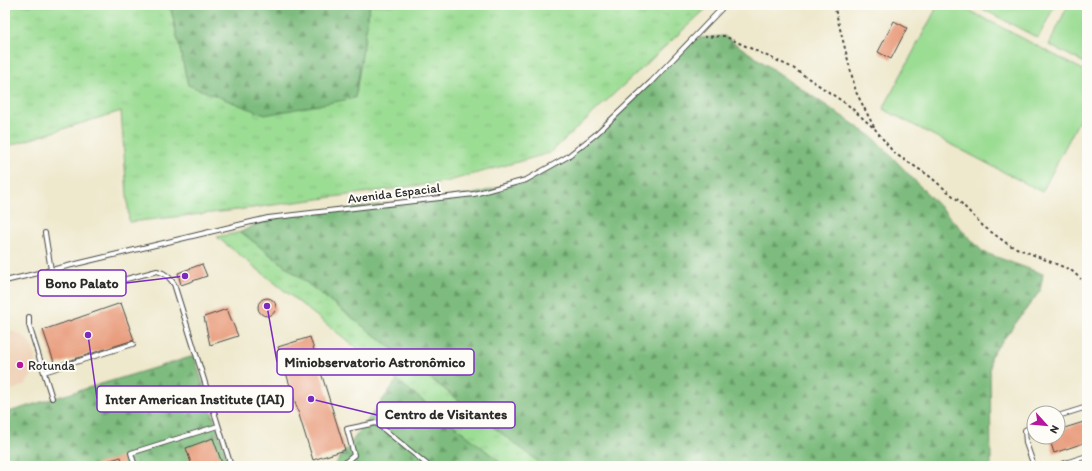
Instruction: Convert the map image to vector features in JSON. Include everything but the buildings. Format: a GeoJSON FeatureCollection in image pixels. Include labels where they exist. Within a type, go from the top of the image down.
{"type":"FeatureCollection","features":[{"type":"Feature","properties":{"kind":"lane","name":"Avenida Espacial"},"geometry":{"type":"LineString","coordinates":[[5,281],[268,218],[474,194],[526,180],[567,157],[595,135],[651,82],[725,5]]}},
{"type":"Feature","properties":{"kind":"lane"},"geometry":{"type":"LineString","coordinates":[[45,233],[52,270]]}},
{"type":"Feature","properties":{"kind":"lane"},"geometry":{"type":"LineString","coordinates":[[111,284],[157,271],[164,272],[174,284],[231,466]]}},
{"type":"Feature","properties":{"kind":"lane"},"geometry":{"type":"LineString","coordinates":[[1087,283],[1084,296],[1087,306]]}},
{"type":"Feature","properties":{"kind":"lane"},"geometry":{"type":"LineString","coordinates":[[29,317],[29,325],[52,398]]}},
{"type":"Feature","properties":{"kind":"lane"},"geometry":{"type":"LineString","coordinates":[[44,372],[133,344]]}},
{"type":"Feature","properties":{"kind":"lane"},"geometry":{"type":"LineString","coordinates":[[1066,414],[1087,407]]}},
{"type":"Feature","properties":{"kind":"lane"},"geometry":{"type":"LineString","coordinates":[[341,466],[354,455],[347,429],[376,422],[429,466]]}},
{"type":"Feature","properties":{"kind":"lane"},"geometry":{"type":"LineString","coordinates":[[135,466],[131,453],[218,426]]}},
{"type":"Feature","properties":{"kind":"lane"},"geometry":{"type":"LineString","coordinates":[[1026,429],[1026,443]]}},
{"type":"Feature","properties":{"kind":"lane"},"geometry":{"type":"LineString","coordinates":[[1027,445],[1034,466]]}},
{"type":"Feature","properties":{"kind":"lane"},"geometry":{"type":"LineString","coordinates":[[1056,466],[1087,456]]}},
{"type":"Feature","properties":{"kind":"path"},"geometry":{"type":"LineString","coordinates":[[834,5],[856,92],[875,128],[894,153],[928,175],[959,201],[983,226],[1009,245],[1071,270],[1087,283]]}},
{"type":"Feature","properties":{"kind":"path"},"geometry":{"type":"LineString","coordinates":[[691,39],[711,35],[724,36],[793,68],[848,105],[875,128]]}},
{"type":"Feature","properties":{"kind":"shaded area","name":"Rotunda"},"geometry":{"type":"Polygon","coordinates":[[[5,331],[14,332],[23,336],[30,343],[36,360],[34,370],[24,385],[6,391],[5,331]]]}},
{"type":"Feature","properties":{"kind":"green space"},"geometry":{"type":"Polygon","coordinates":[[[12,5],[170,5],[188,85],[355,98],[370,5],[710,5],[550,153],[445,182],[229,211],[129,222],[121,111],[5,147],[5,10],[12,5]]]}},
{"type":"Feature","properties":{"kind":"green space"},"geometry":{"type":"Polygon","coordinates":[[[170,5],[370,5],[355,98],[265,115],[188,85],[170,5]]]}},
{"type":"Feature","properties":{"kind":"green space"},"geometry":{"type":"Polygon","coordinates":[[[938,5],[959,5],[1087,72],[1087,105],[1042,192],[883,109],[938,5]]]}},
{"type":"Feature","properties":{"kind":"green space"},"geometry":{"type":"Polygon","coordinates":[[[975,5],[1055,5],[1038,38],[975,5]]]}},
{"type":"Feature","properties":{"kind":"green space"},"geometry":{"type":"Polygon","coordinates":[[[1068,5],[1087,5],[1087,64],[1049,45],[1068,5]]]}},
{"type":"Feature","properties":{"kind":"green space"},"geometry":{"type":"Polygon","coordinates":[[[724,36],[874,138],[983,252],[1043,274],[1040,291],[990,357],[991,466],[544,466],[241,232],[268,218],[474,194],[526,180],[567,157],[595,135],[651,82],[691,39],[724,36]]]}},
{"type":"Feature","properties":{"kind":"green space"},"geometry":{"type":"Polygon","coordinates":[[[241,232],[544,466],[505,466],[217,237],[241,232]]]}},
{"type":"Feature","properties":{"kind":"green space"},"geometry":{"type":"Polygon","coordinates":[[[194,356],[229,466],[5,466],[5,413],[194,356]]]}},
{"type":"Feature","properties":{"kind":"green space"},"geometry":{"type":"Polygon","coordinates":[[[397,380],[505,466],[334,466],[397,380]]]}},
{"type":"Feature","properties":{"kind":"place","name":"Bono Palato"},"geometry":{"type":"Point","coordinates":[185,276]}},
{"type":"Feature","properties":{"kind":"place","name":"Miniobservatorio Astronômico"},"geometry":{"type":"Point","coordinates":[267,306]}},
{"type":"Feature","properties":{"kind":"place","name":"Inter American Institute (IAI)"},"geometry":{"type":"Point","coordinates":[88,335]}},
{"type":"Feature","properties":{"kind":"place","name":"Rotunda"},"geometry":{"type":"Point","coordinates":[20,365]}},
{"type":"Feature","properties":{"kind":"place","name":"Centro de Visitantes"},"geometry":{"type":"Point","coordinates":[311,399]}}]}
